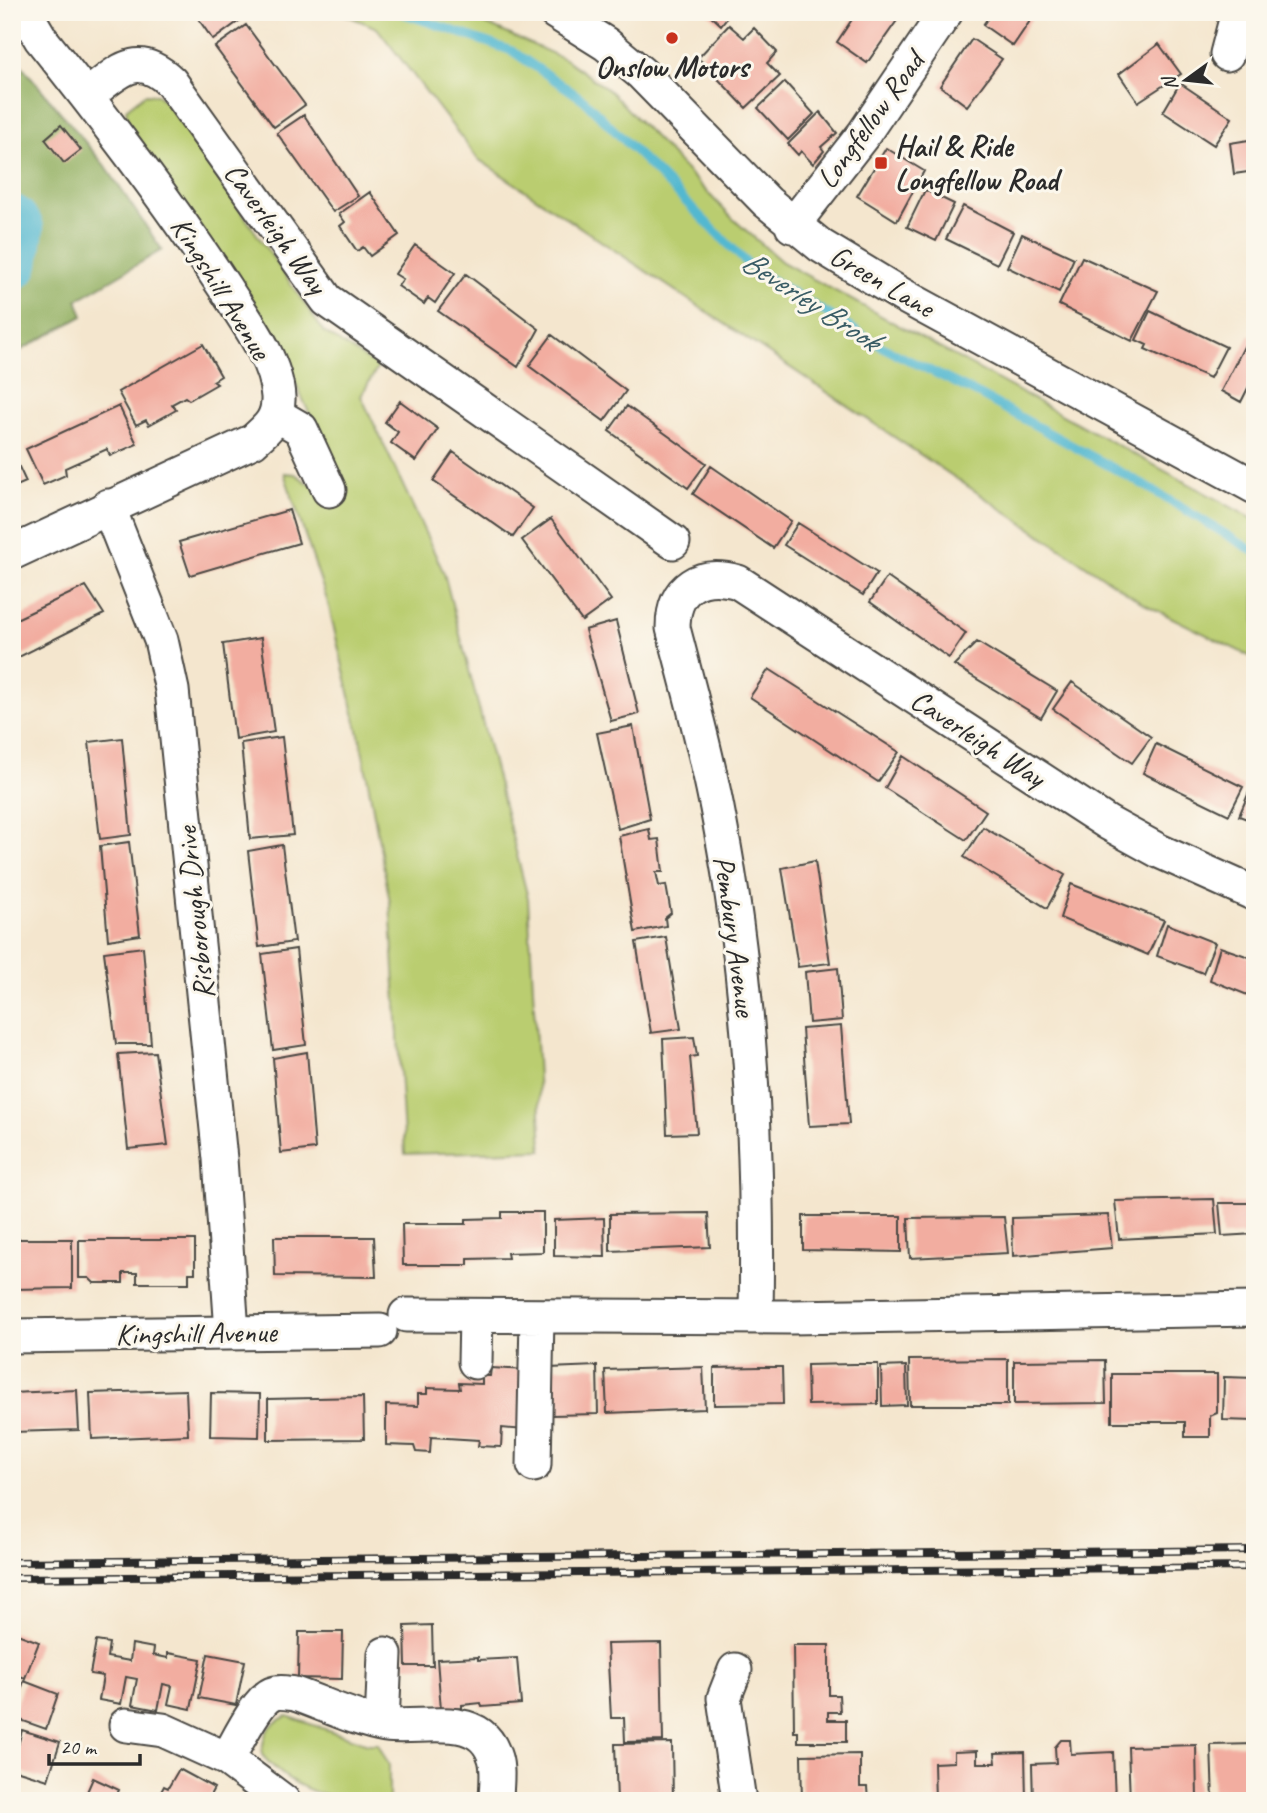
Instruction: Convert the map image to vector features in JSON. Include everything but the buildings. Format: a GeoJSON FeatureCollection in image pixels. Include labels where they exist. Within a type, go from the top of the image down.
{"type":"FeatureCollection","features":[{"type":"Feature","properties":{"kind":"street"},"geometry":{"type":"LineString","coordinates":[[25,12],[41,39],[87,96]]}},
{"type":"Feature","properties":{"kind":"street","name":"Green Lane"},"geometry":{"type":"LineString","coordinates":[[555,12],[606,44],[641,73],[792,226],[902,295],[1255,487]]}},
{"type":"Feature","properties":{"kind":"street","name":"Longfellow Road"},"geometry":{"type":"LineString","coordinates":[[792,226],[863,135],[946,12]]}},
{"type":"Feature","properties":{"kind":"street"},"geometry":{"type":"LineString","coordinates":[[1227,54],[1238,12]]}},
{"type":"Feature","properties":{"kind":"street","name":"Caverleigh Way"},"geometry":{"type":"LineString","coordinates":[[87,96],[130,67],[143,64],[155,67],[171,82],[327,300],[673,542]]}},
{"type":"Feature","properties":{"kind":"street","name":"Kingshill Avenue"},"geometry":{"type":"LineString","coordinates":[[87,96],[180,219],[239,310],[264,353],[275,379],[278,398],[276,415]]}},
{"type":"Feature","properties":{"kind":"street"},"geometry":{"type":"LineString","coordinates":[[12,553],[108,506],[253,441],[271,426],[276,415],[301,429],[329,490]]}},
{"type":"Feature","properties":{"kind":"street","name":"Risborough Drive"},"geometry":{"type":"LineString","coordinates":[[108,506],[161,640],[172,690],[220,1159],[232,1332]]}},
{"type":"Feature","properties":{"kind":"street","name":"Caverleigh Way"},"geometry":{"type":"LineString","coordinates":[[707,578],[738,582],[1108,822],[1159,851],[1255,894]]}},
{"type":"Feature","properties":{"kind":"street","name":"Pembury Avenue"},"geometry":{"type":"LineString","coordinates":[[707,578],[695,583],[679,599],[673,613],[673,628],[720,825],[742,970],[755,1145],[756,1315]]}},
{"type":"Feature","properties":{"kind":"street"},"geometry":{"type":"LineString","coordinates":[[475,1362],[476,1316],[1255,1309]]}},
{"type":"Feature","properties":{"kind":"street","name":"Kingshill Avenue"},"geometry":{"type":"LineString","coordinates":[[12,1336],[232,1332],[476,1316]]}},
{"type":"Feature","properties":{"kind":"street"},"geometry":{"type":"LineString","coordinates":[[534,1465],[537,1317]]}},
{"type":"Feature","properties":{"kind":"street"},"geometry":{"type":"LineString","coordinates":[[382,1724],[385,1654]]}},
{"type":"Feature","properties":{"kind":"street"},"geometry":{"type":"LineString","coordinates":[[736,1670],[724,1698],[739,1801]]}},
{"type":"Feature","properties":{"kind":"street"},"geometry":{"type":"LineString","coordinates":[[227,1759],[260,1704],[270,1695],[280,1692],[295,1694],[382,1724],[450,1724],[475,1731],[484,1737],[496,1760],[496,1801]]}},
{"type":"Feature","properties":{"kind":"street"},"geometry":{"type":"LineString","coordinates":[[126,1725],[163,1730],[227,1759],[283,1801]]}},
{"type":"Feature","properties":{"kind":"green space"},"geometry":{"type":"Polygon","coordinates":[[[339,12],[459,12],[565,59],[611,92],[732,218],[782,262],[1255,520],[1255,659],[1144,604],[478,159],[377,28],[339,12]]]}},
{"type":"Feature","properties":{"kind":"green space"},"geometry":{"type":"Polygon","coordinates":[[[12,54],[106,167],[162,250],[77,300],[83,316],[12,355],[12,54]]]}},
{"type":"Feature","properties":{"kind":"green space"},"geometry":{"type":"Polygon","coordinates":[[[145,94],[157,95],[166,102],[324,332],[378,367],[361,396],[444,573],[528,898],[542,1150],[405,1154],[390,902],[361,743],[328,603],[284,473],[295,474],[308,483],[344,490],[286,362],[128,123],[126,109],[145,94]]]}},
{"type":"Feature","properties":{"kind":"green space"},"geometry":{"type":"Polygon","coordinates":[[[287,1716],[368,1744],[378,1744],[389,1765],[389,1801],[353,1800],[320,1793],[305,1788],[276,1769],[262,1755],[264,1741],[267,1731],[287,1716]]]}},
{"type":"Feature","properties":{"kind":"waterway","name":"Beverley Brook"},"geometry":{"type":"LineString","coordinates":[[399,12],[512,51],[584,100],[751,267],[884,348],[980,395],[1144,485],[1255,552]]}},
{"type":"Feature","properties":{"kind":"waterway","name":"Beverley Brook"},"geometry":{"type":"LineString","coordinates":[[12,222],[17,229],[12,263]]}},
{"type":"Feature","properties":{"kind":"railway"},"geometry":{"type":"LineString","coordinates":[[12,1562],[1255,1550]]}},
{"type":"Feature","properties":{"kind":"railway"},"geometry":{"type":"LineString","coordinates":[[12,1578],[1255,1567]]}},
{"type":"Feature","properties":{"kind":"place","name":"Onslow Motors"},"geometry":{"type":"Point","coordinates":[672,38]}},
{"type":"Feature","properties":{"kind":"place","name":"Hail & Ride Longfellow Road"},"geometry":{"type":"Point","coordinates":[881,163]}}]}
